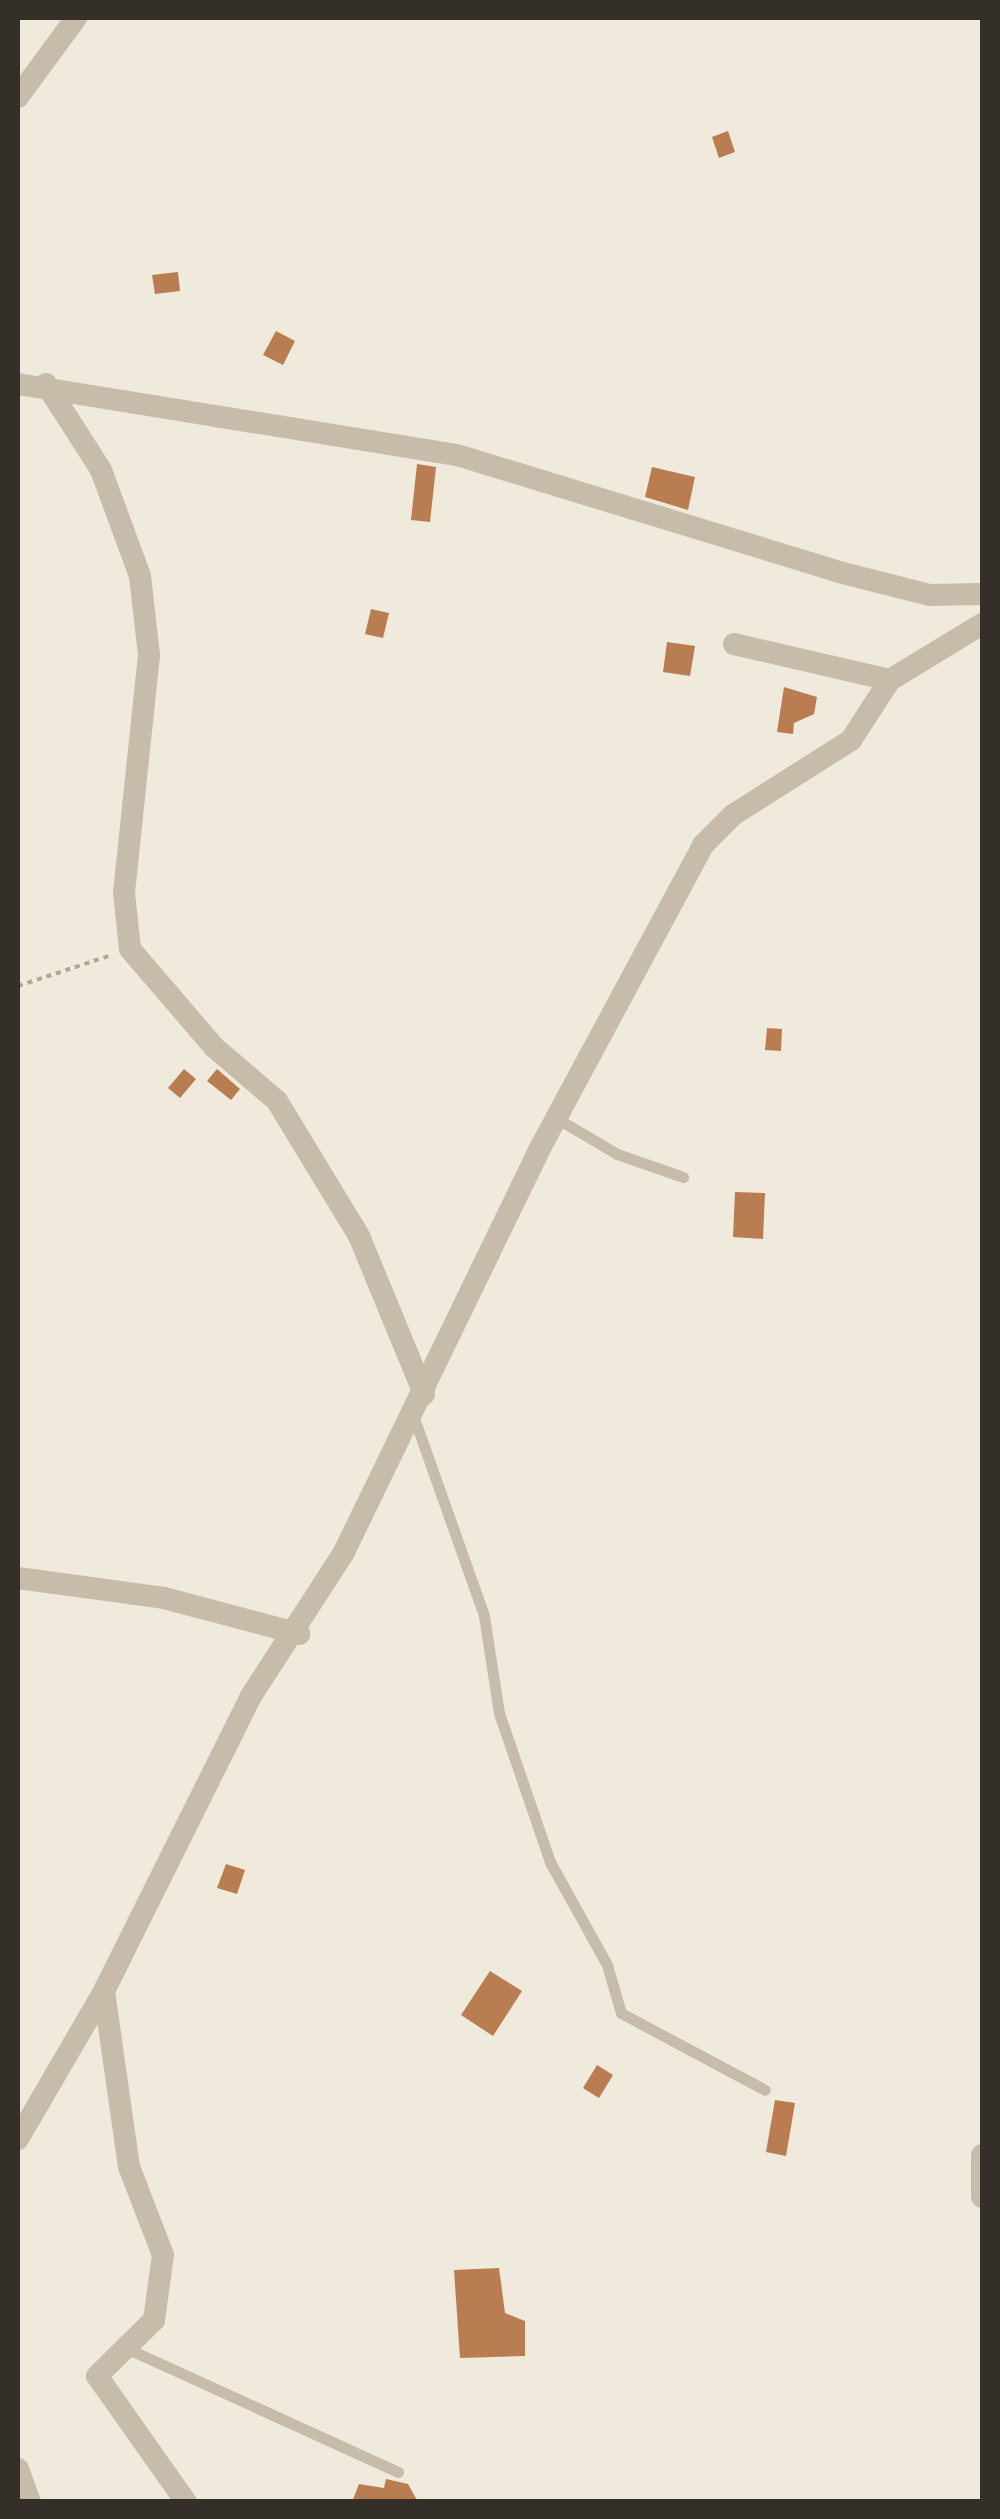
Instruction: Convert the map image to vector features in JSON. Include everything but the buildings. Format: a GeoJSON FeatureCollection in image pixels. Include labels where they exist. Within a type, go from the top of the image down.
{"type":"FeatureCollection","features":[{"type":"Feature","properties":{"kind":"street"},"geometry":{"type":"LineString","coordinates":[[18,97],[76,18]]}},
{"type":"Feature","properties":{"kind":"street"},"geometry":{"type":"LineString","coordinates":[[18,384],[46,384],[457,455],[839,572],[930,595],[982,594]]}},
{"type":"Feature","properties":{"kind":"street"},"geometry":{"type":"LineString","coordinates":[[46,384],[101,470],[140,576],[150,655],[124,893],[130,949],[214,1047],[277,1101],[360,1236],[424,1394]]}},
{"type":"Feature","properties":{"kind":"street"},"geometry":{"type":"LineString","coordinates":[[18,2139],[104,1992],[250,1696],[299,1634],[424,1394],[556,1118],[703,845],[733,814],[851,740],[890,680],[982,624]]}},
{"type":"Feature","properties":{"kind":"street"},"geometry":{"type":"LineString","coordinates":[[734,644],[890,680]]}},
{"type":"Feature","properties":{"kind":"street"},"geometry":{"type":"LineString","coordinates":[[18,1578],[164,1598],[299,1634]]}},
{"type":"Feature","properties":{"kind":"street"},"geometry":{"type":"LineString","coordinates":[[104,1992],[128,2167],[163,2255],[154,2320],[122,2346],[97,2376],[186,2502]]}},
{"type":"Feature","properties":{"kind":"street"},"geometry":{"type":"LineString","coordinates":[[982,2154],[982,2197]]}},
{"type":"Feature","properties":{"kind":"street"},"geometry":{"type":"LineString","coordinates":[[18,2469],[30,2502]]}},
{"type":"Feature","properties":{"kind":"lane"},"geometry":{"type":"LineString","coordinates":[[556,1118],[616,1154],[683,1177]]}},
{"type":"Feature","properties":{"kind":"lane"},"geometry":{"type":"LineString","coordinates":[[413,1416],[484,1616],[499,1713],[550,1862],[607,1966],[621,2013],[765,2090]]}},
{"type":"Feature","properties":{"kind":"lane"},"geometry":{"type":"LineString","coordinates":[[122,2346],[398,2472]]}},
{"type":"Feature","properties":{"kind":"path"},"geometry":{"type":"LineString","coordinates":[[18,986],[130,949]]}}]}
